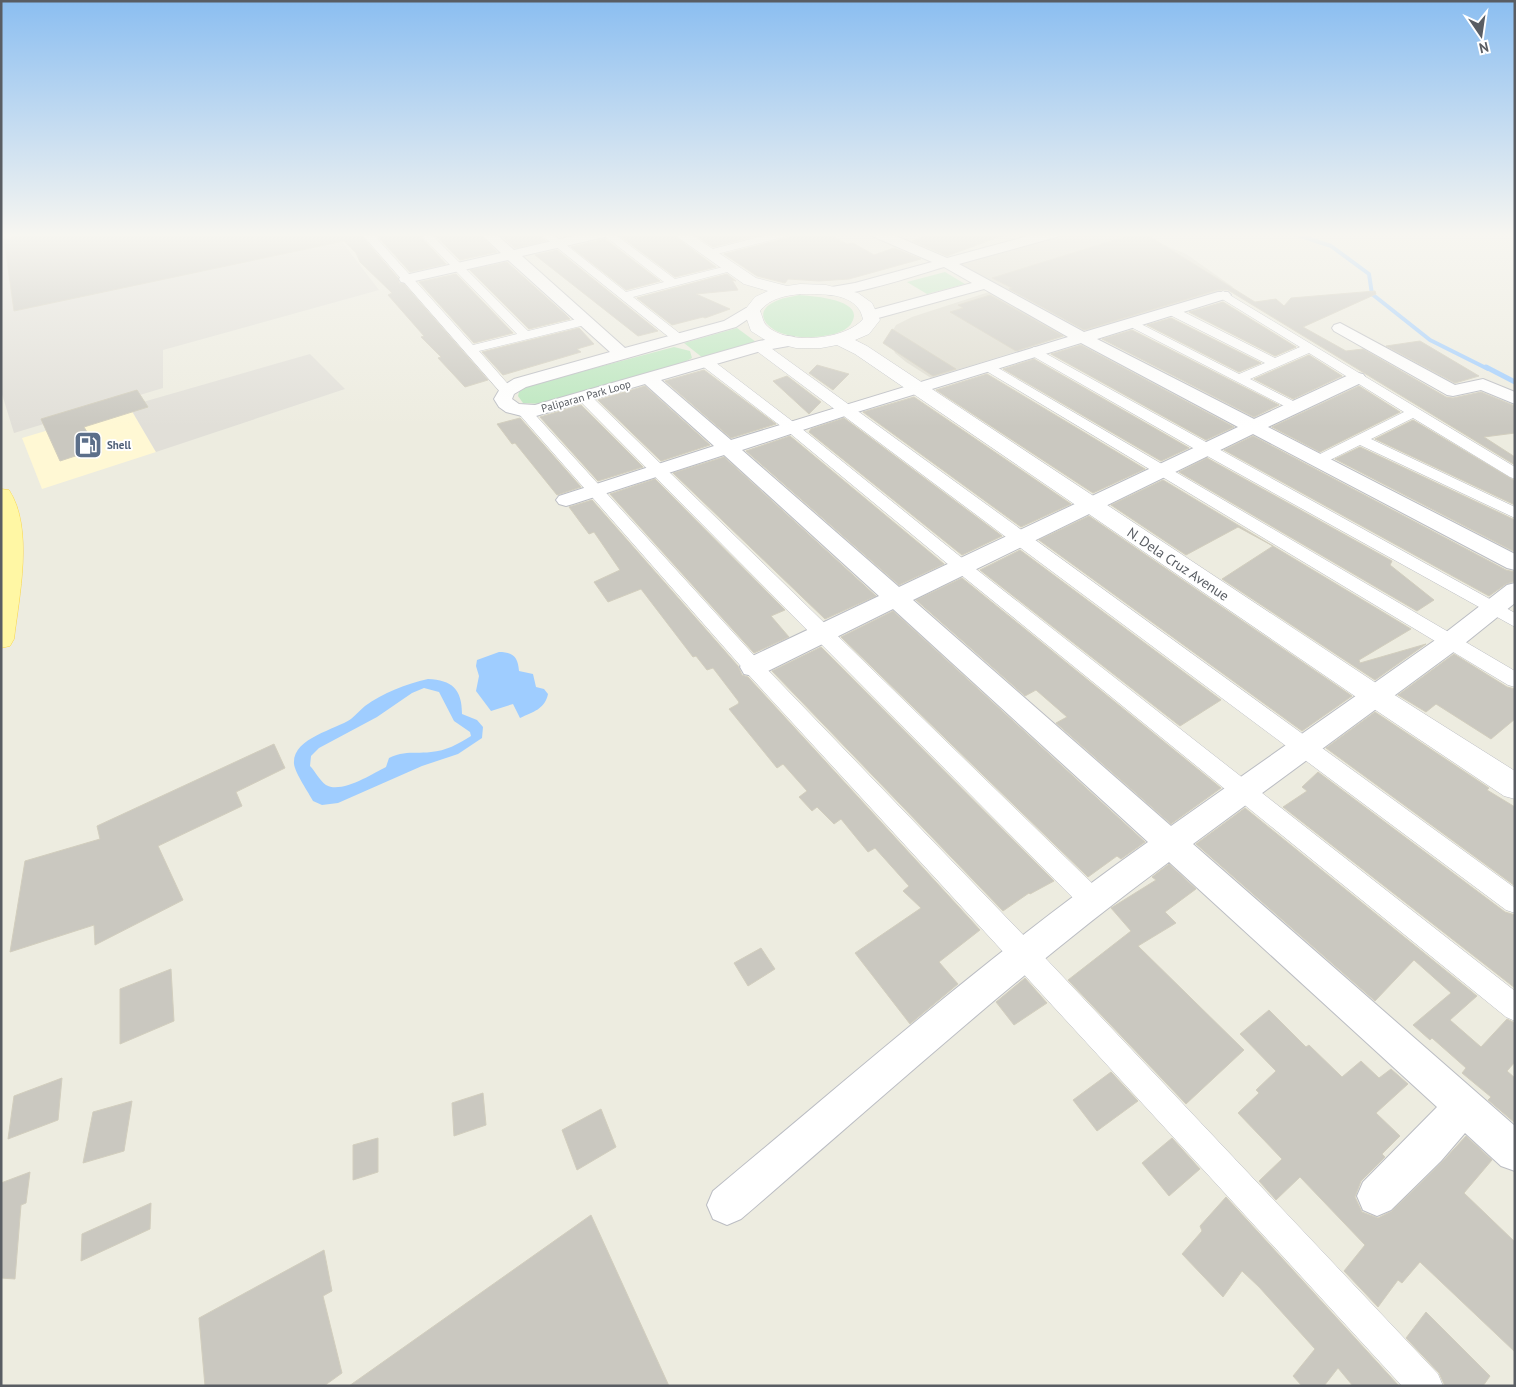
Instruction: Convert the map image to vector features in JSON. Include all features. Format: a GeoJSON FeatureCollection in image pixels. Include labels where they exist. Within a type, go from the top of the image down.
{"type":"FeatureCollection","features":[{"type":"Feature","properties":{"kind":"main road"},"geometry":{"type":"LineString","coordinates":[[1,495],[9,530],[11,555],[1,639]]}},
{"type":"Feature","properties":{"kind":"street"},"geometry":{"type":"LineString","coordinates":[[423,298],[506,391],[520,383],[730,324],[772,298]]}},
{"type":"Feature","properties":{"kind":"street"},"geometry":{"type":"LineString","coordinates":[[489,298],[526,336]]}},
{"type":"Feature","properties":{"kind":"street"},"geometry":{"type":"LineString","coordinates":[[560,298],[623,355]]}},
{"type":"Feature","properties":{"kind":"street"},"geometry":{"type":"LineString","coordinates":[[627,298],[678,339]]}},
{"type":"Feature","properties":{"kind":"street"},"geometry":{"type":"LineString","coordinates":[[754,298],[756,306],[751,317],[759,328],[771,336],[788,341],[815,344],[849,337],[866,328],[870,322],[871,315],[868,308],[853,298]]}},
{"type":"Feature","properties":{"kind":"street"},"geometry":{"type":"LineString","coordinates":[[871,315],[935,298]]}},
{"type":"Feature","properties":{"kind":"street"},"geometry":{"type":"LineString","coordinates":[[1011,298],[1083,338],[1515,562]]}},
{"type":"Feature","properties":{"kind":"street"},"geometry":{"type":"LineString","coordinates":[[566,500],[847,409],[1213,298]]}},
{"type":"Feature","properties":{"kind":"street"},"geometry":{"type":"LineString","coordinates":[[1226,298],[1515,474]]}},
{"type":"Feature","properties":{"kind":"street"},"geometry":{"type":"LineString","coordinates":[[1172,311],[1275,363]]}},
{"type":"Feature","properties":{"kind":"street"},"geometry":{"type":"LineString","coordinates":[[469,350],[585,321]]}},
{"type":"Feature","properties":{"kind":"street"},"geometry":{"type":"LineString","coordinates":[[1132,324],[1294,407]]}},
{"type":"Feature","properties":{"kind":"street"},"geometry":{"type":"LineString","coordinates":[[1340,328],[1453,391],[1483,384],[1515,398]]}},
{"type":"Feature","properties":{"kind":"street","name":"N. Dela Cruz Avenue"},"geometry":{"type":"LineString","coordinates":[[849,337],[861,350],[923,387],[1381,691],[1515,787]]}},
{"type":"Feature","properties":{"kind":"street","name":"Paliparan Park Loop"},"geometry":{"type":"LineString","coordinates":[[506,391],[502,399],[504,404],[516,410],[540,410],[759,346],[788,341]]}},
{"type":"Feature","properties":{"kind":"street"},"geometry":{"type":"LineString","coordinates":[[759,346],[1515,902]]}},
{"type":"Feature","properties":{"kind":"street"},"geometry":{"type":"LineString","coordinates":[[1239,379],[1309,348]]}},
{"type":"Feature","properties":{"kind":"street"},"geometry":{"type":"LineString","coordinates":[[1034,351],[1205,449],[1515,621]]}},
{"type":"Feature","properties":{"kind":"street"},"geometry":{"type":"LineString","coordinates":[[706,362],[791,427],[961,566],[1515,1008]]}},
{"type":"Feature","properties":{"kind":"street"},"geometry":{"type":"LineString","coordinates":[[988,366],[1515,680]]}},
{"type":"Feature","properties":{"kind":"street"},"geometry":{"type":"LineString","coordinates":[[648,378],[1515,1152]]}},
{"type":"Feature","properties":{"kind":"street"},"geometry":{"type":"LineString","coordinates":[[753,667],[1018,538],[1357,378]]}},
{"type":"Feature","properties":{"kind":"street"},"geometry":{"type":"LineString","coordinates":[[584,397],[1092,900]]}},
{"type":"Feature","properties":{"kind":"street"},"geometry":{"type":"LineString","coordinates":[[524,411],[753,667],[1024,954],[1426,1386]]}},
{"type":"Feature","properties":{"kind":"street"},"geometry":{"type":"LineString","coordinates":[[1319,460],[1414,412]]}},
{"type":"Feature","properties":{"kind":"street"},"geometry":{"type":"LineString","coordinates":[[1359,439],[1515,513]]}},
{"type":"Feature","properties":{"kind":"street"},"geometry":{"type":"LineString","coordinates":[[727,1205],[1024,954],[1092,900],[1450,642],[1515,591]]}},
{"type":"Feature","properties":{"kind":"street","name":"N. Dela Cruz Avenue"},"geometry":{"type":"LineString","coordinates":[[1381,691],[1515,767]]}},
{"type":"Feature","properties":{"kind":"street"},"geometry":{"type":"LineString","coordinates":[[1377,1196],[1427,1147],[1464,1106]]}},
{"type":"Feature","properties":{"kind":"shaded area"},"geometry":{"type":"Polygon","coordinates":[[[1,298],[351,298],[163,350],[163,388],[14,433],[1,391],[1,298]]]}},
{"type":"Feature","properties":{"kind":"shaded area"},"geometry":{"type":"Polygon","coordinates":[[[971,298],[1000,298],[1069,335],[931,378],[895,353],[892,345],[892,332],[896,325],[912,317],[971,298]]]}},
{"type":"Feature","properties":{"kind":"shaded area"},"geometry":{"type":"Polygon","coordinates":[[[1024,298],[1198,298],[1088,331],[1024,298]]]}},
{"type":"Feature","properties":{"kind":"shaded area"},"geometry":{"type":"Polygon","coordinates":[[[310,354],[345,389],[156,452],[129,406],[310,354]]]}},
{"type":"Feature","properties":{"kind":"shaded area","name":"Shell"},"geometry":{"type":"Polygon","coordinates":[[[129,406],[156,452],[42,489],[22,438],[129,406]]]}},
{"type":"Feature","properties":{"kind":"green space"},"geometry":{"type":"Polygon","coordinates":[[[789,298],[822,298],[835,300],[851,308],[854,314],[851,324],[842,331],[821,336],[794,336],[775,330],[764,319],[764,310],[780,300],[789,298]]]}},
{"type":"Feature","properties":{"kind":"green space"},"geometry":{"type":"Polygon","coordinates":[[[737,328],[756,342],[703,358],[684,343],[737,328]]]}},
{"type":"Feature","properties":{"kind":"green space"},"geometry":{"type":"Polygon","coordinates":[[[674,347],[690,351],[692,358],[683,363],[543,404],[523,403],[518,396],[519,392],[527,386],[674,347]]]}},
{"type":"Feature","properties":{"kind":"water"},"geometry":{"type":"Polygon","coordinates":[[[499,652],[514,656],[519,671],[533,674],[536,687],[544,689],[548,694],[541,707],[534,712],[520,718],[513,704],[491,711],[476,691],[479,676],[476,666],[477,660],[499,652]]]}},
{"type":"Feature","properties":{"kind":"water"},"geometry":{"type":"Polygon","coordinates":[[[428,679],[443,681],[458,692],[462,705],[462,714],[477,720],[483,727],[482,738],[458,754],[422,766],[338,803],[322,805],[313,801],[299,778],[294,764],[295,755],[300,748],[307,741],[351,719],[365,706],[379,697],[403,686],[428,679]],[[424,688],[412,693],[377,717],[319,748],[311,756],[310,766],[326,785],[340,787],[356,782],[386,767],[389,758],[405,753],[425,753],[447,749],[471,736],[470,732],[454,721],[439,692],[424,688]]]}},
{"type":"Feature","properties":{"kind":"building"},"geometry":{"type":"Polygon","coordinates":[[[12,298],[77,298],[14,311],[12,298]]]}},
{"type":"Feature","properties":{"kind":"building"},"geometry":{"type":"Polygon","coordinates":[[[390,298],[416,298],[488,380],[465,387],[438,358],[441,357],[421,337],[424,336],[390,298]]]}},
{"type":"Feature","properties":{"kind":"building"},"geometry":{"type":"Polygon","coordinates":[[[433,298],[479,298],[513,333],[474,343],[433,298]]]}},
{"type":"Feature","properties":{"kind":"building"},"geometry":{"type":"Polygon","coordinates":[[[498,298],[546,298],[570,319],[529,329],[498,298]]]}},
{"type":"Feature","properties":{"kind":"building"},"geometry":{"type":"Polygon","coordinates":[[[589,298],[617,298],[658,331],[638,336],[589,298]]]}},
{"type":"Feature","properties":{"kind":"building"},"geometry":{"type":"Polygon","coordinates":[[[637,298],[704,298],[730,309],[705,318],[672,325],[637,298]]]}},
{"type":"Feature","properties":{"kind":"building"},"geometry":{"type":"Polygon","coordinates":[[[981,298],[995,298],[1063,336],[1016,351],[950,312],[963,308],[958,305],[981,298]]]}},
{"type":"Feature","properties":{"kind":"building"},"geometry":{"type":"Polygon","coordinates":[[[1025,298],[1191,298],[1084,330],[1025,298]]]}},
{"type":"Feature","properties":{"kind":"building"},"geometry":{"type":"Polygon","coordinates":[[[1241,298],[1248,298],[1255,302],[1276,299],[1284,306],[1291,298],[1368,298],[1303,327],[1346,351],[1363,349],[1446,397],[1453,398],[1481,392],[1515,406],[1515,433],[1484,437],[1515,457],[1515,465],[1241,298]]]}},
{"type":"Feature","properties":{"kind":"building"},"geometry":{"type":"Polygon","coordinates":[[[1223,302],[1296,347],[1275,356],[1189,312],[1223,302]]]}},
{"type":"Feature","properties":{"kind":"building"},"geometry":{"type":"Polygon","coordinates":[[[1171,318],[1261,363],[1239,372],[1147,325],[1171,318]]]}},
{"type":"Feature","properties":{"kind":"building"},"geometry":{"type":"Polygon","coordinates":[[[579,328],[594,344],[577,349],[581,352],[503,375],[482,352],[579,328]]]}},
{"type":"Feature","properties":{"kind":"building"},"geometry":{"type":"Polygon","coordinates":[[[892,329],[956,369],[933,376],[883,343],[892,329]]]}},
{"type":"Feature","properties":{"kind":"building"},"geometry":{"type":"Polygon","coordinates":[[[1132,330],[1279,405],[1254,417],[1102,339],[1132,330]]]}},
{"type":"Feature","properties":{"kind":"building"},"geometry":{"type":"Polygon","coordinates":[[[1420,341],[1479,376],[1455,383],[1386,346],[1420,341]]]}},
{"type":"Feature","properties":{"kind":"building"},"geometry":{"type":"Polygon","coordinates":[[[1081,345],[1234,427],[1206,440],[1051,354],[1081,345]]]}},
{"type":"Feature","properties":{"kind":"building"},"geometry":{"type":"Polygon","coordinates":[[[1309,355],[1342,376],[1293,399],[1254,379],[1309,355]]]}},
{"type":"Feature","properties":{"kind":"building"},"geometry":{"type":"Polygon","coordinates":[[[1034,359],[1189,448],[1161,461],[1003,369],[1034,359]]]}},
{"type":"Feature","properties":{"kind":"building"},"geometry":{"type":"Polygon","coordinates":[[[817,365],[849,374],[833,390],[809,373],[817,365]]]}},
{"type":"Feature","properties":{"kind":"building"},"geometry":{"type":"Polygon","coordinates":[[[704,370],[776,424],[731,438],[665,381],[704,370]]]}},
{"type":"Feature","properties":{"kind":"building"},"geometry":{"type":"Polygon","coordinates":[[[987,374],[1145,469],[1093,493],[936,390],[987,374]]]}},
{"type":"Feature","properties":{"kind":"building"},"geometry":{"type":"Polygon","coordinates":[[[787,376],[821,402],[809,414],[773,381],[787,376]]]}},
{"type":"Feature","properties":{"kind":"building"},"geometry":{"type":"Polygon","coordinates":[[[645,386],[710,445],[661,461],[598,400],[645,386]]]}},
{"type":"Feature","properties":{"kind":"building"},"geometry":{"type":"Polygon","coordinates":[[[1359,386],[1400,412],[1320,452],[1272,427],[1359,386]]]}},
{"type":"Feature","properties":{"kind":"building"},"geometry":{"type":"Polygon","coordinates":[[[137,390],[148,407],[84,427],[97,449],[60,461],[41,419],[137,390]]]}},
{"type":"Feature","properties":{"kind":"building"},"geometry":{"type":"Polygon","coordinates":[[[914,397],[1071,504],[1021,527],[863,412],[914,397]]]}},
{"type":"Feature","properties":{"kind":"building"},"geometry":{"type":"Polygon","coordinates":[[[581,405],[643,467],[598,481],[540,417],[581,405]]]}},
{"type":"Feature","properties":{"kind":"building"},"geometry":{"type":"Polygon","coordinates":[[[520,418],[581,487],[557,495],[497,424],[520,418]]]}},
{"type":"Feature","properties":{"kind":"building"},"geometry":{"type":"Polygon","coordinates":[[[844,418],[1002,536],[962,555],[809,432],[811,429],[844,418]]]}},
{"type":"Feature","properties":{"kind":"building"},"geometry":{"type":"Polygon","coordinates":[[[1413,420],[1515,481],[1515,505],[1375,439],[1413,420]]]}},
{"type":"Feature","properties":{"kind":"building"},"geometry":{"type":"Polygon","coordinates":[[[790,436],[944,564],[899,585],[746,451],[790,436]]]}},
{"type":"Feature","properties":{"kind":"building"},"geometry":{"type":"Polygon","coordinates":[[[1253,436],[1506,570],[1515,572],[1515,581],[1506,584],[1489,596],[1224,450],[1253,436]]]}},
{"type":"Feature","properties":{"kind":"building"},"geometry":{"type":"Polygon","coordinates":[[[1360,447],[1515,520],[1515,552],[1335,459],[1360,447]]]}},
{"type":"Feature","properties":{"kind":"building"},"geometry":{"type":"Polygon","coordinates":[[[724,457],[876,596],[825,619],[673,473],[724,457]]]}},
{"type":"Feature","properties":{"kind":"building"},"geometry":{"type":"Polygon","coordinates":[[[1207,458],[1392,561],[1390,565],[1434,600],[1417,611],[1179,472],[1207,458]]]}},
{"type":"Feature","properties":{"kind":"building"},"geometry":{"type":"Polygon","coordinates":[[[655,479],[785,610],[771,616],[789,637],[754,653],[610,494],[655,479]]]}},
{"type":"Feature","properties":{"kind":"building"},"geometry":{"type":"Polygon","coordinates":[[[1163,480],[1271,545],[1238,527],[1186,555],[1111,505],[1163,480]]]}},
{"type":"Feature","properties":{"kind":"building"},"geometry":{"type":"Polygon","coordinates":[[[592,500],[738,666],[742,675],[748,677],[980,930],[939,962],[958,984],[910,1024],[855,953],[921,908],[903,891],[909,886],[875,848],[868,852],[841,819],[834,824],[817,807],[812,811],[799,797],[807,791],[783,764],[777,768],[729,709],[739,702],[713,668],[707,670],[696,656],[693,657],[641,589],[608,602],[594,582],[620,570],[594,532],[589,534],[569,507],[592,500]]]}},
{"type":"Feature","properties":{"kind":"building"},"geometry":{"type":"Polygon","coordinates":[[[1089,516],[1352,696],[1302,731],[1039,540],[1089,516]]]}},
{"type":"Feature","properties":{"kind":"building"},"geometry":{"type":"Polygon","coordinates":[[[1273,546],[1411,629],[1359,660],[1360,663],[1426,644],[1375,680],[1222,579],[1273,546]]]}},
{"type":"Feature","properties":{"kind":"building"},"geometry":{"type":"Polygon","coordinates":[[[1020,550],[1221,700],[1180,726],[980,570],[1020,550]]]}},
{"type":"Feature","properties":{"kind":"building"},"geometry":{"type":"Polygon","coordinates":[[[962,578],[1221,788],[1171,824],[1056,723],[1067,717],[1036,690],[1025,696],[916,600],[962,578]]]}},
{"type":"Feature","properties":{"kind":"building"},"geometry":{"type":"Polygon","coordinates":[[[893,611],[1145,842],[1121,859],[1117,856],[1088,877],[841,637],[893,611]]]}},
{"type":"Feature","properties":{"kind":"building"},"geometry":{"type":"Polygon","coordinates":[[[821,647],[1054,881],[1029,893],[1003,911],[772,671],[821,647]]]}},
{"type":"Feature","properties":{"kind":"building"},"geometry":{"type":"Polygon","coordinates":[[[1454,654],[1507,687],[1515,689],[1515,719],[1491,739],[1436,704],[1426,712],[1398,695],[1454,654]]]}},
{"type":"Feature","properties":{"kind":"building"},"geometry":{"type":"Polygon","coordinates":[[[1375,712],[1489,788],[1487,790],[1515,807],[1515,886],[1326,748],[1375,712]]]}},
{"type":"Feature","properties":{"kind":"building"},"geometry":{"type":"Polygon","coordinates":[[[274,744],[285,768],[236,792],[242,806],[158,846],[183,900],[95,945],[94,925],[10,952],[25,861],[100,839],[97,826],[274,744]]]}},
{"type":"Feature","properties":{"kind":"building"},"geometry":{"type":"Polygon","coordinates":[[[1318,772],[1505,912],[1515,915],[1515,988],[1283,807],[1307,791],[1302,787],[1318,772]]]}},
{"type":"Feature","properties":{"kind":"building"},"geometry":{"type":"Polygon","coordinates":[[[1245,808],[1477,996],[1450,1020],[1481,1047],[1507,1019],[1515,1023],[1515,1062],[1507,1071],[1515,1078],[1515,1123],[1488,1100],[1491,1097],[1462,1073],[1466,1068],[1432,1038],[1430,1040],[1413,1025],[1451,993],[1414,960],[1375,1001],[1196,844],[1245,808]]]}},
{"type":"Feature","properties":{"kind":"building"},"geometry":{"type":"Polygon","coordinates":[[[1169,864],[1196,889],[1165,912],[1176,923],[1138,946],[1244,1050],[1186,1104],[1068,980],[1131,931],[1111,908],[1156,880],[1152,877],[1169,864]]]}},
{"type":"Feature","properties":{"kind":"building"},"geometry":{"type":"Polygon","coordinates":[[[761,948],[775,969],[748,986],[734,963],[761,948]]]}},
{"type":"Feature","properties":{"kind":"building"},"geometry":{"type":"Polygon","coordinates":[[[171,969],[174,1021],[120,1044],[120,989],[171,969]]]}},
{"type":"Feature","properties":{"kind":"building"},"geometry":{"type":"Polygon","coordinates":[[[1025,978],[1047,1003],[1014,1025],[996,1002],[1025,978]]]}},
{"type":"Feature","properties":{"kind":"building"},"geometry":{"type":"Polygon","coordinates":[[[1269,1010],[1306,1047],[1309,1045],[1342,1077],[1361,1061],[1379,1078],[1391,1069],[1408,1084],[1376,1113],[1400,1136],[1382,1154],[1385,1157],[1361,1181],[1355,1197],[1362,1212],[1378,1218],[1392,1211],[1466,1136],[1492,1160],[1464,1193],[1515,1242],[1515,1352],[1420,1262],[1402,1283],[1398,1280],[1378,1307],[1344,1271],[1365,1245],[1300,1177],[1276,1200],[1259,1181],[1282,1159],[1238,1113],[1259,1093],[1256,1090],[1276,1071],[1240,1034],[1269,1010]]]}},
{"type":"Feature","properties":{"kind":"building"},"geometry":{"type":"Polygon","coordinates":[[[1111,1072],[1138,1101],[1097,1131],[1073,1100],[1111,1072]]]}},
{"type":"Feature","properties":{"kind":"building"},"geometry":{"type":"Polygon","coordinates":[[[62,1078],[58,1120],[8,1139],[14,1096],[62,1078]]]}},
{"type":"Feature","properties":{"kind":"building"},"geometry":{"type":"Polygon","coordinates":[[[483,1093],[486,1125],[454,1136],[452,1103],[483,1093]]]}},
{"type":"Feature","properties":{"kind":"building"},"geometry":{"type":"Polygon","coordinates":[[[132,1101],[124,1151],[83,1163],[93,1112],[132,1101]]]}},
{"type":"Feature","properties":{"kind":"building"},"geometry":{"type":"Polygon","coordinates":[[[601,1109],[616,1147],[577,1170],[562,1130],[601,1109]]]}},
{"type":"Feature","properties":{"kind":"building"},"geometry":{"type":"Polygon","coordinates":[[[378,1138],[378,1172],[353,1180],[353,1145],[378,1138]]]}},
{"type":"Feature","properties":{"kind":"building"},"geometry":{"type":"Polygon","coordinates":[[[1172,1138],[1200,1169],[1169,1196],[1142,1163],[1172,1138]]]}},
{"type":"Feature","properties":{"kind":"building"},"geometry":{"type":"Polygon","coordinates":[[[30,1172],[26,1203],[21,1205],[15,1279],[1,1278],[1,1183],[30,1172]]]}},
{"type":"Feature","properties":{"kind":"building"},"geometry":{"type":"Polygon","coordinates":[[[1226,1197],[1399,1386],[1353,1386],[1338,1368],[1324,1386],[1302,1386],[1293,1376],[1315,1349],[1259,1287],[1242,1271],[1223,1297],[1182,1254],[1202,1231],[1200,1226],[1226,1197]]]}},
{"type":"Feature","properties":{"kind":"building"},"geometry":{"type":"Polygon","coordinates":[[[151,1203],[150,1229],[81,1261],[82,1234],[151,1203]]]}},
{"type":"Feature","properties":{"kind":"building"},"geometry":{"type":"Polygon","coordinates":[[[591,1215],[669,1386],[349,1386],[591,1215]]]}},
{"type":"Feature","properties":{"kind":"building"},"geometry":{"type":"Polygon","coordinates":[[[324,1250],[332,1291],[323,1296],[342,1373],[324,1386],[205,1386],[199,1318],[324,1250]]]}},
{"type":"Feature","properties":{"kind":"building"},"geometry":{"type":"Polygon","coordinates":[[[1426,1312],[1490,1376],[1483,1386],[1445,1386],[1439,1373],[1406,1338],[1426,1312]]]}},
{"type":"Feature","properties":{"kind":"waterway"},"geometry":{"type":"LineString","coordinates":[[1377,298],[1430,340],[1488,369]]}},
{"type":"Feature","properties":{"kind":"waterway"},"geometry":{"type":"LineString","coordinates":[[1486,367],[1515,382]]}},
{"type":"Feature","properties":{"kind":"place","name":"Shell"},"geometry":{"type":"Point","coordinates":[88,445]}}]}
